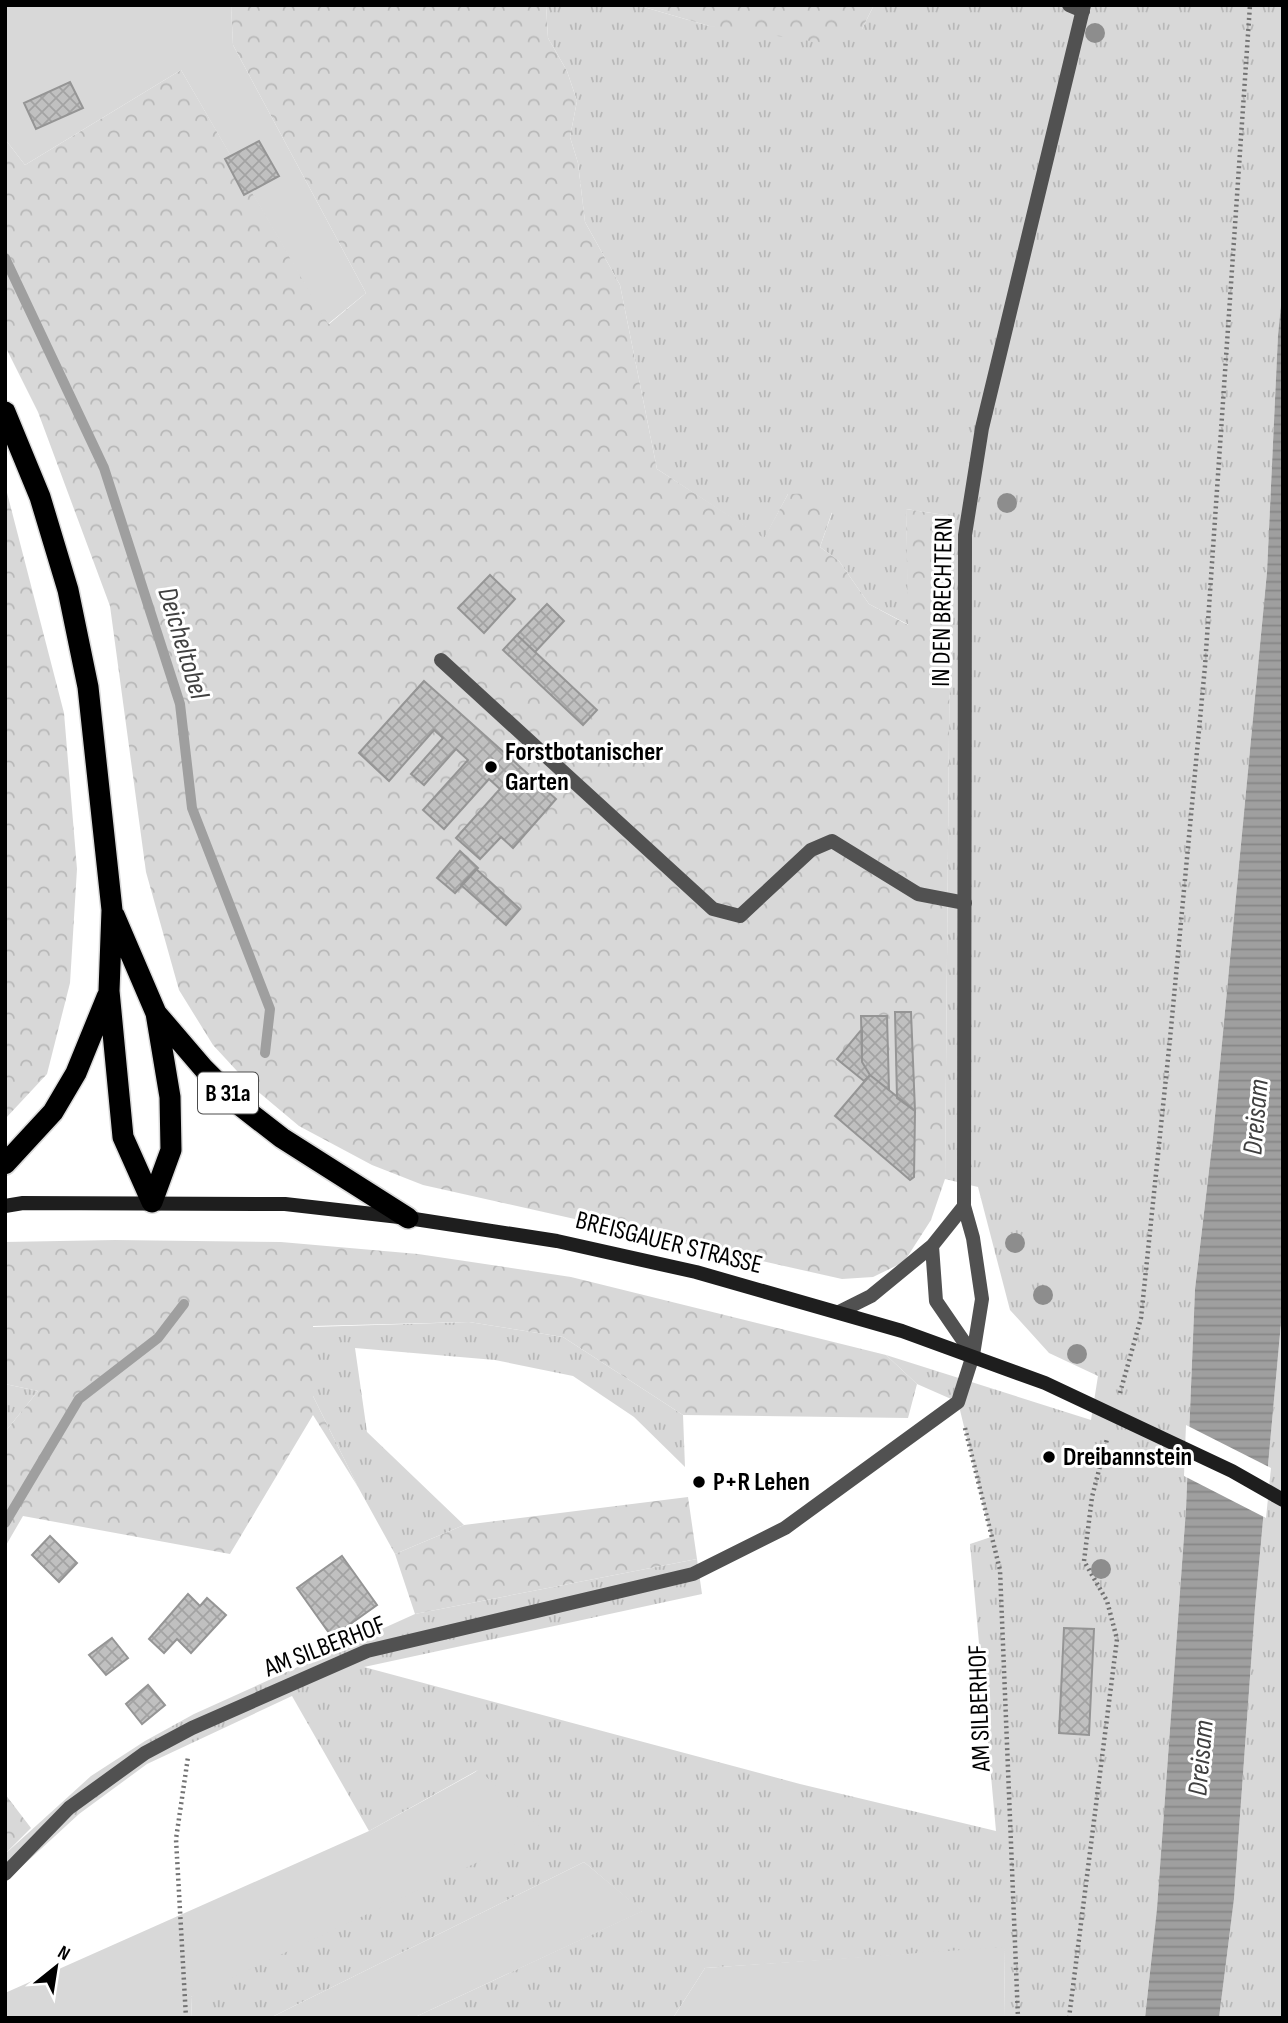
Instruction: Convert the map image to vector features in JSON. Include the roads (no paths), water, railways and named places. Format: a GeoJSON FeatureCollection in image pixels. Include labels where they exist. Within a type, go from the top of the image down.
{"type":"FeatureCollection","features":[{"type":"Feature","properties":{"kind":"highway","name":"B 31a"},"geometry":{"type":"LineString","coordinates":[[5,412],[40,497],[70,602],[88,687],[112,910],[109,991],[123,1137],[152,1202]]}},
{"type":"Feature","properties":{"kind":"highway","name":"B 31a"},"geometry":{"type":"LineString","coordinates":[[112,910],[156,1013],[170,1097],[171,1150],[152,1202]]}},
{"type":"Feature","properties":{"kind":"highway","name":"B 31a"},"geometry":{"type":"LineString","coordinates":[[5,1164],[53,1112],[76,1073],[109,991]]}},
{"type":"Feature","properties":{"kind":"highway","name":"B 31a"},"geometry":{"type":"LineString","coordinates":[[156,1013],[204,1069],[242,1107],[282,1138],[408,1218]]}},
{"type":"Feature","properties":{"kind":"street","name":"IN DEN BRECHTERN"},"geometry":{"type":"LineString","coordinates":[[958,1402],[973,1355],[982,1299],[973,1238],[964,1206],[965,535],[982,428],[1079,7]]}},
{"type":"Feature","properties":{"kind":"street"},"geometry":{"type":"LineString","coordinates":[[441,660],[713,909],[740,916],[811,850],[832,841],[918,894],[965,903]]}},
{"type":"Feature","properties":{"kind":"street","name":"BREISGAUER STRASSE"},"geometry":{"type":"LineString","coordinates":[[5,1206],[23,1203],[152,1202],[285,1204],[408,1218],[557,1241],[696,1272],[839,1312],[973,1355],[1045,1383],[1114,1415],[1232,1471],[1283,1500]]}},
{"type":"Feature","properties":{"kind":"street"},"geometry":{"type":"LineString","coordinates":[[839,1312],[871,1296],[932,1246],[964,1206]]}},
{"type":"Feature","properties":{"kind":"street"},"geometry":{"type":"LineString","coordinates":[[932,1246],[936,1301],[973,1355]]}},
{"type":"Feature","properties":{"kind":"street","name":"AM SILBERHOF"},"geometry":{"type":"LineString","coordinates":[[5,1874],[69,1808],[145,1753],[192,1728],[368,1651],[693,1574],[785,1528],[958,1402]]}},
{"type":"Feature","properties":{"kind":"water","name":"Dreisam"},"geometry":{"type":"Polygon","coordinates":[[[1283,285],[1283,1301],[1255,1608],[1234,1899],[1219,2018],[1145,2018],[1157,1908],[1186,1509],[1195,1289],[1213,1137],[1267,572],[1278,335],[1283,285]]]}},
{"type":"Feature","properties":{"kind":"waterway","name":"Deicheltobel"},"geometry":{"type":"LineString","coordinates":[[5,258],[104,468],[180,704],[192,808],[270,1009],[265,1053]]}},
{"type":"Feature","properties":{"kind":"waterway","name":"Deicheltobel"},"geometry":{"type":"LineString","coordinates":[[5,1523],[79,1399],[158,1338],[184,1304]]}},
{"type":"Feature","properties":{"kind":"place","name":"Forstbotanischer Garten"},"geometry":{"type":"Point","coordinates":[491,767]}},
{"type":"Feature","properties":{"kind":"place","name":"Dreibannstein"},"geometry":{"type":"Point","coordinates":[1049,1457]}},
{"type":"Feature","properties":{"kind":"place","name":"P+R Lehen"},"geometry":{"type":"Point","coordinates":[699,1482]}}]}
